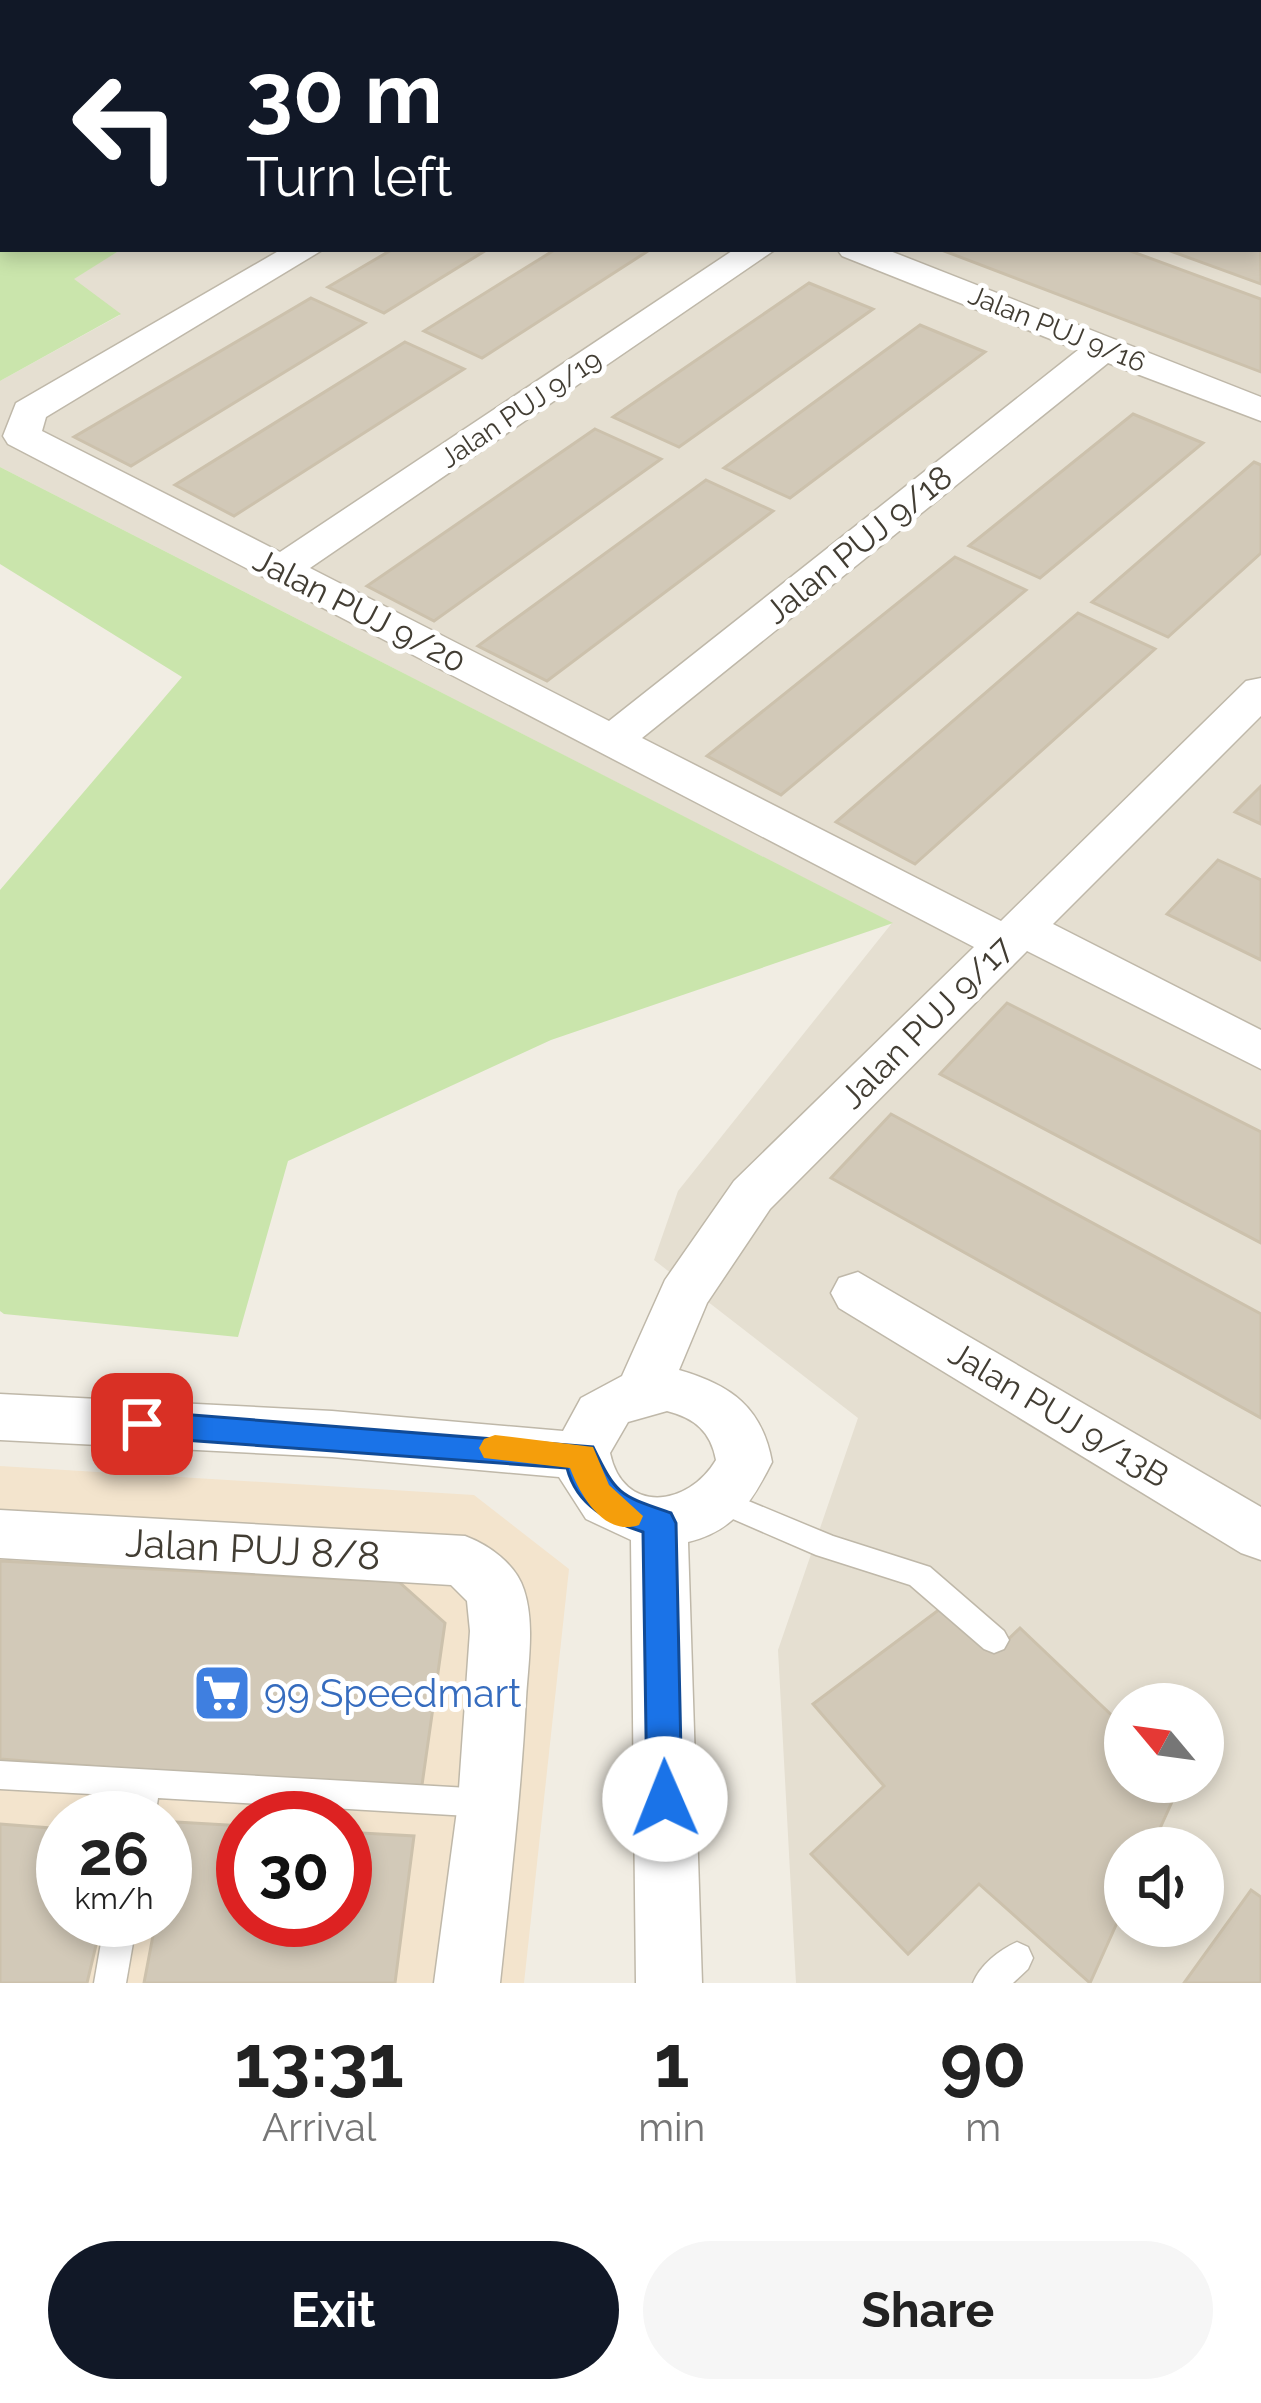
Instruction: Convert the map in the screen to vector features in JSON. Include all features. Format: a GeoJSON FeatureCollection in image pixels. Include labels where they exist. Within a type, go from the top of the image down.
{"type":"FeatureCollection","features":[{"type":"Feature","properties":{"kind":"street"},"geometry":{"type":"LineString","coordinates":[[256,252],[293,257]]}},
{"type":"Feature","properties":{"kind":"street","name":"Jalan PUJ 9/19"},"geometry":{"type":"LineString","coordinates":[[282,569],[755,252]]}},
{"type":"Feature","properties":{"kind":"street","name":"Jalan PUJ 9/16"},"geometry":{"type":"LineString","coordinates":[[862,252],[1261,410]]}},
{"type":"Feature","properties":{"kind":"street","name":"Jalan PUJ 9/20"},"geometry":{"type":"LineString","coordinates":[[293,257],[29,411],[22,436],[612,740],[1261,1051]]}},
{"type":"Feature","properties":{"kind":"street","name":"Jalan PUJ 9/18"},"geometry":{"type":"LineString","coordinates":[[612,740],[1104,348]]}},
{"type":"Feature","properties":{"kind":"street","name":"Jalan PUJ 9/17"},"geometry":{"type":"LineString","coordinates":[[643,1391],[684,1295],[752,1195],[1261,691]]}},
{"type":"Feature","properties":{"kind":"street","name":"Jalan PUJ 9/13B"},"geometry":{"type":"LineString","coordinates":[[858,1293],[1261,1536]]}},
{"type":"Feature","properties":{"kind":"street"},"geometry":{"type":"LineString","coordinates":[[643,1391],[693,1394],[732,1421],[744,1462],[722,1502],[683,1522],[659,1523],[613,1509],[585,1476],[581,1456],[586,1434],[599,1414],[643,1391]]}},
{"type":"Feature","properties":{"kind":"street"},"geometry":{"type":"LineString","coordinates":[[0,1417],[332,1434],[581,1456]]}},
{"type":"Feature","properties":{"kind":"street"},"geometry":{"type":"LineString","coordinates":[[659,1523],[669,1983]]}},
{"type":"Feature","properties":{"kind":"street","name":"Jalan PUJ 8/8"},"geometry":{"type":"LineString","coordinates":[[0,1534],[465,1561],[495,1590],[500,1631],[489,1803]]}},
{"type":"Feature","properties":{"kind":"street"},"geometry":{"type":"LineString","coordinates":[[467,1983],[489,1803]]}},
{"type":"Feature","properties":{"kind":"lane"},"geometry":{"type":"LineString","coordinates":[[722,1502],[826,1546],[920,1576],[994,1640]]}},
{"type":"Feature","properties":{"kind":"lane"},"geometry":{"type":"LineString","coordinates":[[0,1775],[81,1791]]}},
{"type":"Feature","properties":{"kind":"lane"},"geometry":{"type":"LineString","coordinates":[[192,1803],[489,1803]]}},
{"type":"Feature","properties":{"kind":"lane"},"geometry":{"type":"LineString","coordinates":[[110,1983],[116,1947]]}},
{"type":"Feature","properties":{"kind":"lane"},"geometry":{"type":"LineString","coordinates":[[988,1983],[1017,1958]]}},
{"type":"Feature","properties":{"kind":"shaded area"},"geometry":{"type":"Polygon","coordinates":[[[117,252],[1261,252],[1261,1983],[796,1983],[778,1650],[858,1418],[654,1260],[678,1191],[892,923],[0,467],[0,381],[120,315],[73,279],[117,252]]]}},
{"type":"Feature","properties":{"kind":"shaded area"},"geometry":{"type":"Polygon","coordinates":[[[0,1466],[474,1495],[569,1569],[524,1983],[0,1983],[0,1466]]]}},
{"type":"Feature","properties":{"kind":"green space"},"geometry":{"type":"Polygon","coordinates":[[[0,252],[117,252],[74,279],[121,314],[0,381],[0,252]]]}},
{"type":"Feature","properties":{"kind":"green space"},"geometry":{"type":"Polygon","coordinates":[[[0,467],[893,923],[551,1040],[288,1161],[238,1337],[4,1314],[0,1311],[0,890],[182,677],[0,564],[0,467]]]}},
{"type":"Feature","properties":{"kind":"building"},"geometry":{"type":"Polygon","coordinates":[[[388,252],[483,252],[384,313],[328,287],[388,252]]]}},
{"type":"Feature","properties":{"kind":"building"},"geometry":{"type":"Polygon","coordinates":[[[551,252],[646,252],[482,358],[424,331],[551,252]]]}},
{"type":"Feature","properties":{"kind":"building"},"geometry":{"type":"Polygon","coordinates":[[[947,252],[1133,252],[1261,299],[1261,372],[947,252]]]}},
{"type":"Feature","properties":{"kind":"building"},"geometry":{"type":"Polygon","coordinates":[[[1173,252],[1261,252],[1261,284],[1173,252]]]}},
{"type":"Feature","properties":{"kind":"building"},"geometry":{"type":"Polygon","coordinates":[[[809,283],[873,309],[679,447],[613,417],[809,283]]]}},
{"type":"Feature","properties":{"kind":"building"},"geometry":{"type":"Polygon","coordinates":[[[311,298],[365,323],[131,466],[74,437],[311,298]]]}},
{"type":"Feature","properties":{"kind":"building"},"geometry":{"type":"Polygon","coordinates":[[[920,325],[985,352],[790,498],[724,468],[920,325]]]}},
{"type":"Feature","properties":{"kind":"building"},"geometry":{"type":"Polygon","coordinates":[[[405,342],[464,369],[234,516],[175,485],[405,342]]]}},
{"type":"Feature","properties":{"kind":"building"},"geometry":{"type":"Polygon","coordinates":[[[1133,414],[1203,443],[1040,578],[969,546],[1133,414]]]}},
{"type":"Feature","properties":{"kind":"building"},"geometry":{"type":"Polygon","coordinates":[[[595,429],[661,459],[434,621],[367,586],[595,429]]]}},
{"type":"Feature","properties":{"kind":"building"},"geometry":{"type":"Polygon","coordinates":[[[1254,462],[1261,465],[1261,553],[1168,637],[1092,602],[1254,462]]]}},
{"type":"Feature","properties":{"kind":"building"},"geometry":{"type":"Polygon","coordinates":[[[706,480],[773,511],[547,681],[478,646],[706,480]]]}},
{"type":"Feature","properties":{"kind":"building"},"geometry":{"type":"Polygon","coordinates":[[[955,557],[1026,590],[781,795],[707,756],[955,557]]]}},
{"type":"Feature","properties":{"kind":"building"},"geometry":{"type":"Polygon","coordinates":[[[1078,613],[1155,649],[915,864],[836,822],[1078,613]]]}},
{"type":"Feature","properties":{"kind":"building"},"geometry":{"type":"Polygon","coordinates":[[[1261,786],[1261,824],[1235,812],[1261,786]]]}},
{"type":"Feature","properties":{"kind":"building"},"geometry":{"type":"Polygon","coordinates":[[[1218,860],[1261,880],[1261,960],[1167,914],[1218,860]]]}},
{"type":"Feature","properties":{"kind":"building"},"geometry":{"type":"Polygon","coordinates":[[[1007,1003],[1261,1132],[1261,1243],[940,1074],[1007,1003]]]}},
{"type":"Feature","properties":{"kind":"building"},"geometry":{"type":"Polygon","coordinates":[[[891,1114],[1261,1314],[1261,1418],[831,1178],[891,1114]]]}},
{"type":"Feature","properties":{"kind":"building"},"geometry":{"type":"Polygon","coordinates":[[[0,1561],[399,1582],[445,1623],[421,1792],[0,1759],[0,1561]]]}},
{"type":"Feature","properties":{"kind":"building"},"geometry":{"type":"Polygon","coordinates":[[[944,1606],[994,1653],[1020,1628],[1104,1708],[1104,1803],[1171,1803],[1161,1827],[1104,1827],[1106,1947],[1090,1983],[979,1884],[908,1954],[811,1854],[884,1786],[813,1704],[944,1606]]]}},
{"type":"Feature","properties":{"kind":"building"},"geometry":{"type":"Polygon","coordinates":[[[192,1823],[216,1824],[216,1947],[372,1947],[372,1834],[414,1836],[395,1983],[144,1983],[151,1947],[192,1947],[192,1823]]]}},
{"type":"Feature","properties":{"kind":"building"},"geometry":{"type":"Polygon","coordinates":[[[0,1824],[36,1827],[36,1947],[96,1947],[87,1983],[0,1983],[0,1824]]]}},
{"type":"Feature","properties":{"kind":"building"},"geometry":{"type":"Polygon","coordinates":[[[1251,1890],[1261,1897],[1261,1983],[1184,1983],[1210,1947],[1224,1947],[1224,1927],[1251,1890]]]}},
{"type":"Feature","properties":{"kind":"slow traffic"},"geometry":{"type":"LineString","coordinates":[[495,1448],[581,1456],[585,1476],[596,1494],[627,1516]]}},
{"type":"Feature","properties":{"kind":"place","name":"99 Speedmart"},"geometry":{"type":"Point","coordinates":[222,1693]}},
{"type":"Feature","properties":{"kind":"route"},"geometry":{"type":"LineString","coordinates":[[142,1424],[332,1434],[581,1456],[585,1476],[613,1509],[659,1523],[665,1799]]}}]}
